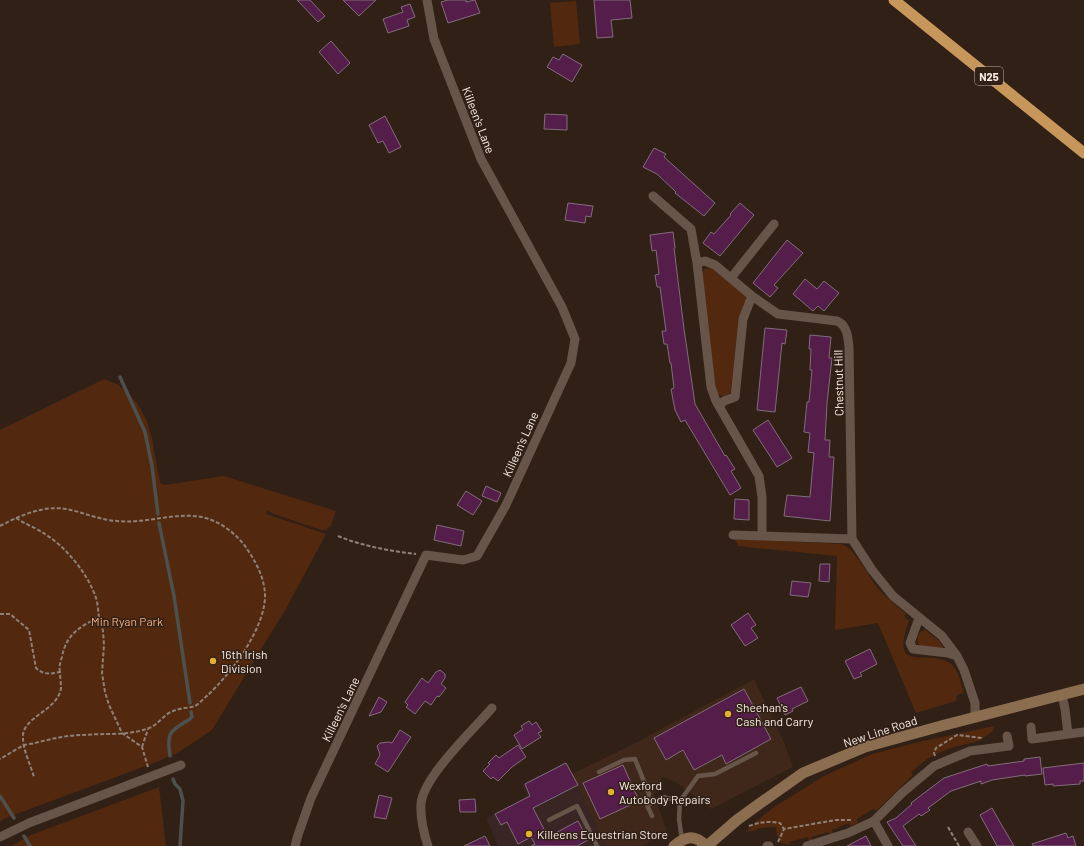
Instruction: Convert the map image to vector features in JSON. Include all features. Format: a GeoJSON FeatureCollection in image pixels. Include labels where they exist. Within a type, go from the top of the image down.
{"type":"FeatureCollection","features":[{"type":"Feature","properties":{"kind":"highway","name":"N25"},"geometry":{"type":"LineString","coordinates":[[894,0],[1084,152]]}},
{"type":"Feature","properties":{"kind":"main road","name":"New Line Road"},"geometry":{"type":"LineString","coordinates":[[706,846],[737,820],[803,774],[866,747],[1084,689]]}},
{"type":"Feature","properties":{"kind":"main road"},"geometry":{"type":"LineString","coordinates":[[678,843],[690,838],[697,839],[706,846]]}},
{"type":"Feature","properties":{"kind":"street","name":"Killeen's Lane"},"geometry":{"type":"LineString","coordinates":[[295,846],[311,798],[426,555],[463,560],[477,556],[506,505],[571,363],[575,339],[562,307],[481,159],[434,39],[427,0]]}},
{"type":"Feature","properties":{"kind":"street"},"geometry":{"type":"LineString","coordinates":[[653,196],[691,229],[697,263],[711,387],[719,406],[759,476],[762,497],[762,535]]}},
{"type":"Feature","properties":{"kind":"street"},"geometry":{"type":"LineString","coordinates":[[732,278],[774,224]]}},
{"type":"Feature","properties":{"kind":"street","name":"Chestnut Hill"},"geometry":{"type":"LineString","coordinates":[[697,263],[705,261],[715,265],[752,296],[778,314],[837,321],[843,325],[847,334],[849,347],[852,539]]}},
{"type":"Feature","properties":{"kind":"street"},"geometry":{"type":"LineString","coordinates":[[719,406],[724,401],[735,397],[743,319],[752,296]]}},
{"type":"Feature","properties":{"kind":"street"},"geometry":{"type":"LineString","coordinates":[[734,535],[852,539],[872,570],[893,596],[942,636],[957,656],[964,670],[974,700],[975,717]]}},
{"type":"Feature","properties":{"kind":"street"},"geometry":{"type":"LineString","coordinates":[[919,618],[910,643],[913,649],[948,653],[957,656]]}},
{"type":"Feature","properties":{"kind":"street"},"geometry":{"type":"LineString","coordinates":[[1062,695],[1068,734]]}},
{"type":"Feature","properties":{"kind":"street"},"geometry":{"type":"LineString","coordinates":[[428,846],[425,836],[421,803],[427,786],[436,770],[492,708]]}},
{"type":"Feature","properties":{"kind":"street"},"geometry":{"type":"LineString","coordinates":[[1031,727],[1032,739],[1084,732]]}},
{"type":"Feature","properties":{"kind":"street"},"geometry":{"type":"LineString","coordinates":[[807,846],[842,836],[874,821],[902,793],[934,766],[970,751],[1009,746],[1007,736]]}},
{"type":"Feature","properties":{"kind":"street"},"geometry":{"type":"LineString","coordinates":[[1,834],[181,765]]}},
{"type":"Feature","properties":{"kind":"street"},"geometry":{"type":"LineString","coordinates":[[874,821],[888,846]]}},
{"type":"Feature","properties":{"kind":"street"},"geometry":{"type":"LineString","coordinates":[[968,832],[977,846]]}},
{"type":"Feature","properties":{"kind":"lane"},"geometry":{"type":"LineString","coordinates":[[678,843],[680,801],[698,776],[715,774],[756,753]]}},
{"type":"Feature","properties":{"kind":"lane"},"geometry":{"type":"LineString","coordinates":[[599,772],[624,760],[634,760],[649,794],[647,805],[652,816]]}},
{"type":"Feature","properties":{"kind":"lane"},"geometry":{"type":"LineString","coordinates":[[647,805],[663,797],[680,801]]}},
{"type":"Feature","properties":{"kind":"lane"},"geometry":{"type":"LineString","coordinates":[[549,820],[577,806],[597,846]]}},
{"type":"Feature","properties":{"kind":"path"},"geometry":{"type":"LineString","coordinates":[[0,526],[15,518],[47,508],[64,508],[102,519],[119,522],[180,516],[202,518],[220,524],[232,532],[245,546],[254,559],[262,577],[265,595],[262,615],[244,654],[209,694],[195,706],[184,707],[171,711],[149,728],[122,733],[60,737],[24,745],[0,760]]}},
{"type":"Feature","properties":{"kind":"path"},"geometry":{"type":"LineString","coordinates":[[15,518],[46,534],[62,547],[89,581],[96,599],[103,631],[102,674],[105,692],[114,718],[122,733],[142,747]]}},
{"type":"Feature","properties":{"kind":"path"},"geometry":{"type":"LineString","coordinates":[[338,536],[353,542],[397,552],[426,555]]}},
{"type":"Feature","properties":{"kind":"path"},"geometry":{"type":"LineString","coordinates":[[0,614],[10,614],[29,630],[36,668],[40,672],[48,675],[60,672]]}},
{"type":"Feature","properties":{"kind":"path"},"geometry":{"type":"LineString","coordinates":[[34,777],[22,737],[25,729],[32,720],[50,707],[57,699],[61,688],[59,667],[63,650],[72,633],[81,626],[99,617]]}},
{"type":"Feature","properties":{"kind":"path"},"geometry":{"type":"LineString","coordinates":[[149,728],[142,747],[149,770]]}},
{"type":"Feature","properties":{"kind":"path"},"geometry":{"type":"LineString","coordinates":[[938,764],[934,754],[936,748],[957,735],[981,738],[986,749]]}},
{"type":"Feature","properties":{"kind":"path"},"geometry":{"type":"LineString","coordinates":[[737,820],[746,827],[756,823],[770,821],[780,823],[784,829]]}},
{"type":"Feature","properties":{"kind":"path"},"geometry":{"type":"LineString","coordinates":[[784,829],[836,820],[851,820],[859,828]]}},
{"type":"Feature","properties":{"kind":"path"},"geometry":{"type":"LineString","coordinates":[[948,827],[959,846]]}},
{"type":"Feature","properties":{"kind":"path"},"geometry":{"type":"LineString","coordinates":[[776,846],[784,829]]}},
{"type":"Feature","properties":{"kind":"shaded area"},"geometry":{"type":"Polygon","coordinates":[[[754,679],[785,745],[793,767],[711,809],[676,782],[662,777],[654,796],[667,831],[642,846],[606,846],[572,774],[641,740],[754,679]]]}},
{"type":"Feature","properties":{"kind":"shaded area"},"geometry":{"type":"Polygon","coordinates":[[[565,762],[606,846],[498,846],[486,818],[528,797],[522,784],[565,762]]]}},
{"type":"Feature","properties":{"kind":"green space"},"geometry":{"type":"Polygon","coordinates":[[[576,1],[580,44],[554,47],[550,3],[576,1]]]}},
{"type":"Feature","properties":{"kind":"green space"},"geometry":{"type":"Polygon","coordinates":[[[711,268],[747,298],[738,321],[731,391],[725,396],[717,394],[715,388],[702,275],[704,269],[711,268]]]}},
{"type":"Feature","properties":{"kind":"green space","name":"Min Ryan Park"},"geometry":{"type":"Polygon","coordinates":[[[104,379],[119,385],[137,403],[147,421],[160,483],[165,485],[224,476],[336,511],[331,525],[326,530],[321,530],[274,514],[267,510],[266,514],[326,534],[287,607],[212,730],[179,752],[159,761],[3,819],[0,822],[0,430],[104,379]]]}},
{"type":"Feature","properties":{"kind":"green space"},"geometry":{"type":"Polygon","coordinates":[[[735,539],[841,544],[846,546],[856,556],[879,590],[906,614],[904,616],[909,621],[904,638],[904,649],[908,655],[943,660],[952,665],[958,674],[964,693],[957,695],[956,701],[916,713],[878,623],[835,630],[837,556],[738,546],[735,539]]]}},
{"type":"Feature","properties":{"kind":"green space"},"geometry":{"type":"Polygon","coordinates":[[[925,630],[938,640],[944,648],[922,647],[917,641],[920,633],[925,630]]]}},
{"type":"Feature","properties":{"kind":"green space"},"geometry":{"type":"Polygon","coordinates":[[[994,726],[993,731],[979,741],[950,748],[928,758],[911,772],[913,775],[876,811],[873,809],[857,819],[858,823],[851,826],[849,823],[832,830],[833,834],[830,835],[829,832],[811,837],[812,841],[809,842],[808,837],[789,842],[790,845],[781,843],[777,835],[776,827],[759,828],[746,832],[774,807],[824,776],[872,754],[923,741],[994,726]]]}},
{"type":"Feature","properties":{"kind":"green space"},"geometry":{"type":"Polygon","coordinates":[[[159,787],[166,846],[11,846],[31,835],[159,787]]]}},
{"type":"Feature","properties":{"kind":"building"},"geometry":{"type":"Polygon","coordinates":[[[297,0],[310,0],[325,16],[318,22],[297,0]]]}},
{"type":"Feature","properties":{"kind":"building"},"geometry":{"type":"Polygon","coordinates":[[[343,0],[376,0],[359,16],[343,0]]]}},
{"type":"Feature","properties":{"kind":"building"},"geometry":{"type":"Polygon","coordinates":[[[448,0],[466,0],[466,2],[475,0],[480,13],[448,23],[441,2],[448,0]]]}},
{"type":"Feature","properties":{"kind":"building"},"geometry":{"type":"Polygon","coordinates":[[[594,0],[630,0],[632,18],[611,20],[613,37],[597,38],[594,0]]]}},
{"type":"Feature","properties":{"kind":"building"},"geometry":{"type":"Polygon","coordinates":[[[410,4],[415,17],[407,20],[409,26],[388,33],[383,19],[403,12],[401,7],[410,4]]]}},
{"type":"Feature","properties":{"kind":"building"},"geometry":{"type":"Polygon","coordinates":[[[331,41],[350,63],[338,74],[319,52],[331,41]]]}},
{"type":"Feature","properties":{"kind":"building"},"geometry":{"type":"Polygon","coordinates":[[[563,54],[582,65],[572,82],[547,67],[553,57],[559,60],[563,54]]]}},
{"type":"Feature","properties":{"kind":"building"},"geometry":{"type":"Polygon","coordinates":[[[545,114],[567,115],[567,130],[544,129],[545,114]]]}},
{"type":"Feature","properties":{"kind":"building"},"geometry":{"type":"Polygon","coordinates":[[[385,116],[401,147],[389,153],[383,141],[378,143],[369,125],[385,116]]]}},
{"type":"Feature","properties":{"kind":"building"},"geometry":{"type":"Polygon","coordinates":[[[654,148],[666,154],[664,157],[715,203],[704,216],[675,193],[676,192],[657,174],[643,167],[654,148]]]}},
{"type":"Feature","properties":{"kind":"building"},"geometry":{"type":"Polygon","coordinates":[[[568,203],[593,206],[591,217],[586,216],[585,223],[565,220],[568,203]]]}},
{"type":"Feature","properties":{"kind":"building"},"geometry":{"type":"Polygon","coordinates":[[[740,203],[754,215],[720,256],[703,243],[711,232],[714,234],[740,203]]]}},
{"type":"Feature","properties":{"kind":"building"},"geometry":{"type":"Polygon","coordinates":[[[673,232],[684,329],[695,404],[725,456],[726,455],[735,469],[731,471],[741,488],[730,495],[685,420],[681,422],[675,410],[671,389],[674,388],[671,363],[667,344],[664,344],[662,331],[666,331],[660,287],[657,287],[655,275],[659,274],[656,250],[652,251],[650,235],[673,232]]]}},
{"type":"Feature","properties":{"kind":"building"},"geometry":{"type":"Polygon","coordinates":[[[787,240],[803,253],[774,285],[778,288],[770,297],[753,283],[787,240]]]}},
{"type":"Feature","properties":{"kind":"building"},"geometry":{"type":"Polygon","coordinates":[[[805,279],[817,289],[824,281],[839,293],[824,311],[818,306],[813,311],[793,294],[805,279]]]}},
{"type":"Feature","properties":{"kind":"building"},"geometry":{"type":"Polygon","coordinates":[[[765,328],[787,330],[785,344],[782,343],[775,412],[757,410],[765,328]]]}},
{"type":"Feature","properties":{"kind":"building"},"geometry":{"type":"Polygon","coordinates":[[[810,335],[831,337],[829,358],[832,358],[825,440],[830,440],[829,457],[834,457],[830,521],[784,516],[787,495],[810,497],[814,453],[808,452],[810,433],[804,432],[812,370],[810,370],[810,335]]]}},
{"type":"Feature","properties":{"kind":"building"},"geometry":{"type":"Polygon","coordinates":[[[768,420],[792,458],[777,467],[753,430],[768,420]]]}},
{"type":"Feature","properties":{"kind":"building"},"geometry":{"type":"Polygon","coordinates":[[[486,486],[501,493],[497,502],[482,496],[486,486]]]}},
{"type":"Feature","properties":{"kind":"building"},"geometry":{"type":"Polygon","coordinates":[[[466,491],[482,501],[473,515],[457,505],[466,491]]]}},
{"type":"Feature","properties":{"kind":"building"},"geometry":{"type":"Polygon","coordinates":[[[735,499],[749,500],[749,520],[734,519],[735,499]]]}},
{"type":"Feature","properties":{"kind":"building"},"geometry":{"type":"Polygon","coordinates":[[[437,525],[464,531],[461,546],[434,540],[437,525]]]}},
{"type":"Feature","properties":{"kind":"building"},"geometry":{"type":"Polygon","coordinates":[[[820,564],[830,564],[829,582],[819,581],[820,564]]]}},
{"type":"Feature","properties":{"kind":"building"},"geometry":{"type":"Polygon","coordinates":[[[792,581],[811,583],[808,597],[790,595],[792,581]]]}},
{"type":"Feature","properties":{"kind":"building"},"geometry":{"type":"Polygon","coordinates":[[[748,613],[756,625],[751,628],[758,638],[745,646],[731,625],[748,613]]]}},
{"type":"Feature","properties":{"kind":"building"},"geometry":{"type":"Polygon","coordinates":[[[870,649],[877,664],[860,673],[862,676],[854,679],[845,661],[870,649]]]}},
{"type":"Feature","properties":{"kind":"building"},"geometry":{"type":"Polygon","coordinates":[[[440,670],[445,674],[445,678],[441,684],[446,688],[439,697],[437,696],[431,705],[425,701],[415,714],[406,707],[408,705],[405,702],[422,678],[428,683],[436,672],[440,670]]]}},
{"type":"Feature","properties":{"kind":"building"},"geometry":{"type":"Polygon","coordinates":[[[801,687],[808,701],[792,709],[793,711],[785,715],[777,698],[801,687]]]}},
{"type":"Feature","properties":{"kind":"building","name":"Sheehan's Cash and Carry"},"geometry":{"type":"Polygon","coordinates":[[[744,689],[771,739],[726,764],[722,755],[694,770],[683,750],[666,760],[654,738],[744,689]]]}},
{"type":"Feature","properties":{"kind":"building"},"geometry":{"type":"Polygon","coordinates":[[[379,697],[387,702],[381,712],[369,716],[379,697]]]}},
{"type":"Feature","properties":{"kind":"building"},"geometry":{"type":"Polygon","coordinates":[[[529,721],[532,725],[536,722],[542,731],[538,733],[541,737],[522,749],[514,735],[523,729],[521,726],[529,721]]]}},
{"type":"Feature","properties":{"kind":"building"},"geometry":{"type":"Polygon","coordinates":[[[400,730],[411,737],[388,772],[375,764],[380,755],[377,746],[380,743],[392,743],[400,730]]]}},
{"type":"Feature","properties":{"kind":"building"},"geometry":{"type":"Polygon","coordinates":[[[518,745],[526,757],[512,767],[498,781],[493,777],[491,779],[483,771],[496,755],[499,758],[518,745]]]}},
{"type":"Feature","properties":{"kind":"building"},"geometry":{"type":"Polygon","coordinates":[[[1040,757],[1042,774],[992,780],[981,784],[981,781],[951,791],[928,808],[930,810],[921,816],[919,814],[903,826],[916,846],[903,846],[887,822],[896,818],[912,804],[911,803],[944,778],[987,764],[988,766],[1024,761],[1024,759],[1040,757]]]}},
{"type":"Feature","properties":{"kind":"building"},"geometry":{"type":"Polygon","coordinates":[[[566,763],[578,785],[533,808],[548,837],[578,821],[588,840],[577,846],[531,846],[535,844],[531,837],[518,844],[507,822],[501,825],[495,814],[530,796],[525,784],[566,763]]]}},
{"type":"Feature","properties":{"kind":"building"},"geometry":{"type":"Polygon","coordinates":[[[1084,763],[1084,781],[1080,781],[1080,784],[1053,786],[1053,784],[1045,785],[1043,768],[1084,763]]]}},
{"type":"Feature","properties":{"kind":"building","name":"Wexford Autobody Repairs"},"geometry":{"type":"Polygon","coordinates":[[[623,765],[639,801],[600,819],[583,783],[623,765]]]}},
{"type":"Feature","properties":{"kind":"building"},"geometry":{"type":"Polygon","coordinates":[[[379,795],[392,798],[386,819],[374,817],[379,795]]]}},
{"type":"Feature","properties":{"kind":"building"},"geometry":{"type":"Polygon","coordinates":[[[475,799],[476,812],[460,812],[459,800],[475,799]]]}},
{"type":"Feature","properties":{"kind":"building"},"geometry":{"type":"Polygon","coordinates":[[[992,808],[1014,846],[997,846],[980,815],[992,808]]]}},
{"type":"Feature","properties":{"kind":"building"},"geometry":{"type":"Polygon","coordinates":[[[1066,833],[1068,838],[1073,836],[1076,846],[1033,846],[1032,844],[1066,833]]]}},
{"type":"Feature","properties":{"kind":"building"},"geometry":{"type":"Polygon","coordinates":[[[485,836],[490,846],[464,846],[485,836]]]}},
{"type":"Feature","properties":{"kind":"building"},"geometry":{"type":"Polygon","coordinates":[[[866,836],[871,846],[847,846],[866,836]]]}},
{"type":"Feature","properties":{"kind":"waterway"},"geometry":{"type":"LineString","coordinates":[[120,377],[145,432],[152,466],[158,514]]}},
{"type":"Feature","properties":{"kind":"waterway"},"geometry":{"type":"LineString","coordinates":[[159,523],[174,596],[190,703]]}},
{"type":"Feature","properties":{"kind":"waterway"},"geometry":{"type":"LineString","coordinates":[[170,756],[169,741],[171,733],[174,729],[192,717],[191,712]]}},
{"type":"Feature","properties":{"kind":"waterway"},"geometry":{"type":"LineString","coordinates":[[173,779],[175,784],[180,789],[183,801],[180,846]]}},
{"type":"Feature","properties":{"kind":"waterway"},"geometry":{"type":"LineString","coordinates":[[0,796],[14,818]]}},
{"type":"Feature","properties":{"kind":"waterway"},"geometry":{"type":"LineString","coordinates":[[24,836],[30,846]]}},
{"type":"Feature","properties":{"kind":"place","name":"16th Irish Division"},"geometry":{"type":"Point","coordinates":[213,661]}},
{"type":"Feature","properties":{"kind":"place","name":"Sheehan's Cash and Carry"},"geometry":{"type":"Point","coordinates":[728,714]}},
{"type":"Feature","properties":{"kind":"place","name":"Wexford Autobody Repairs"},"geometry":{"type":"Point","coordinates":[611,792]}},
{"type":"Feature","properties":{"kind":"place","name":"Killeens Equestrian Store"},"geometry":{"type":"Point","coordinates":[529,834]}}]}
